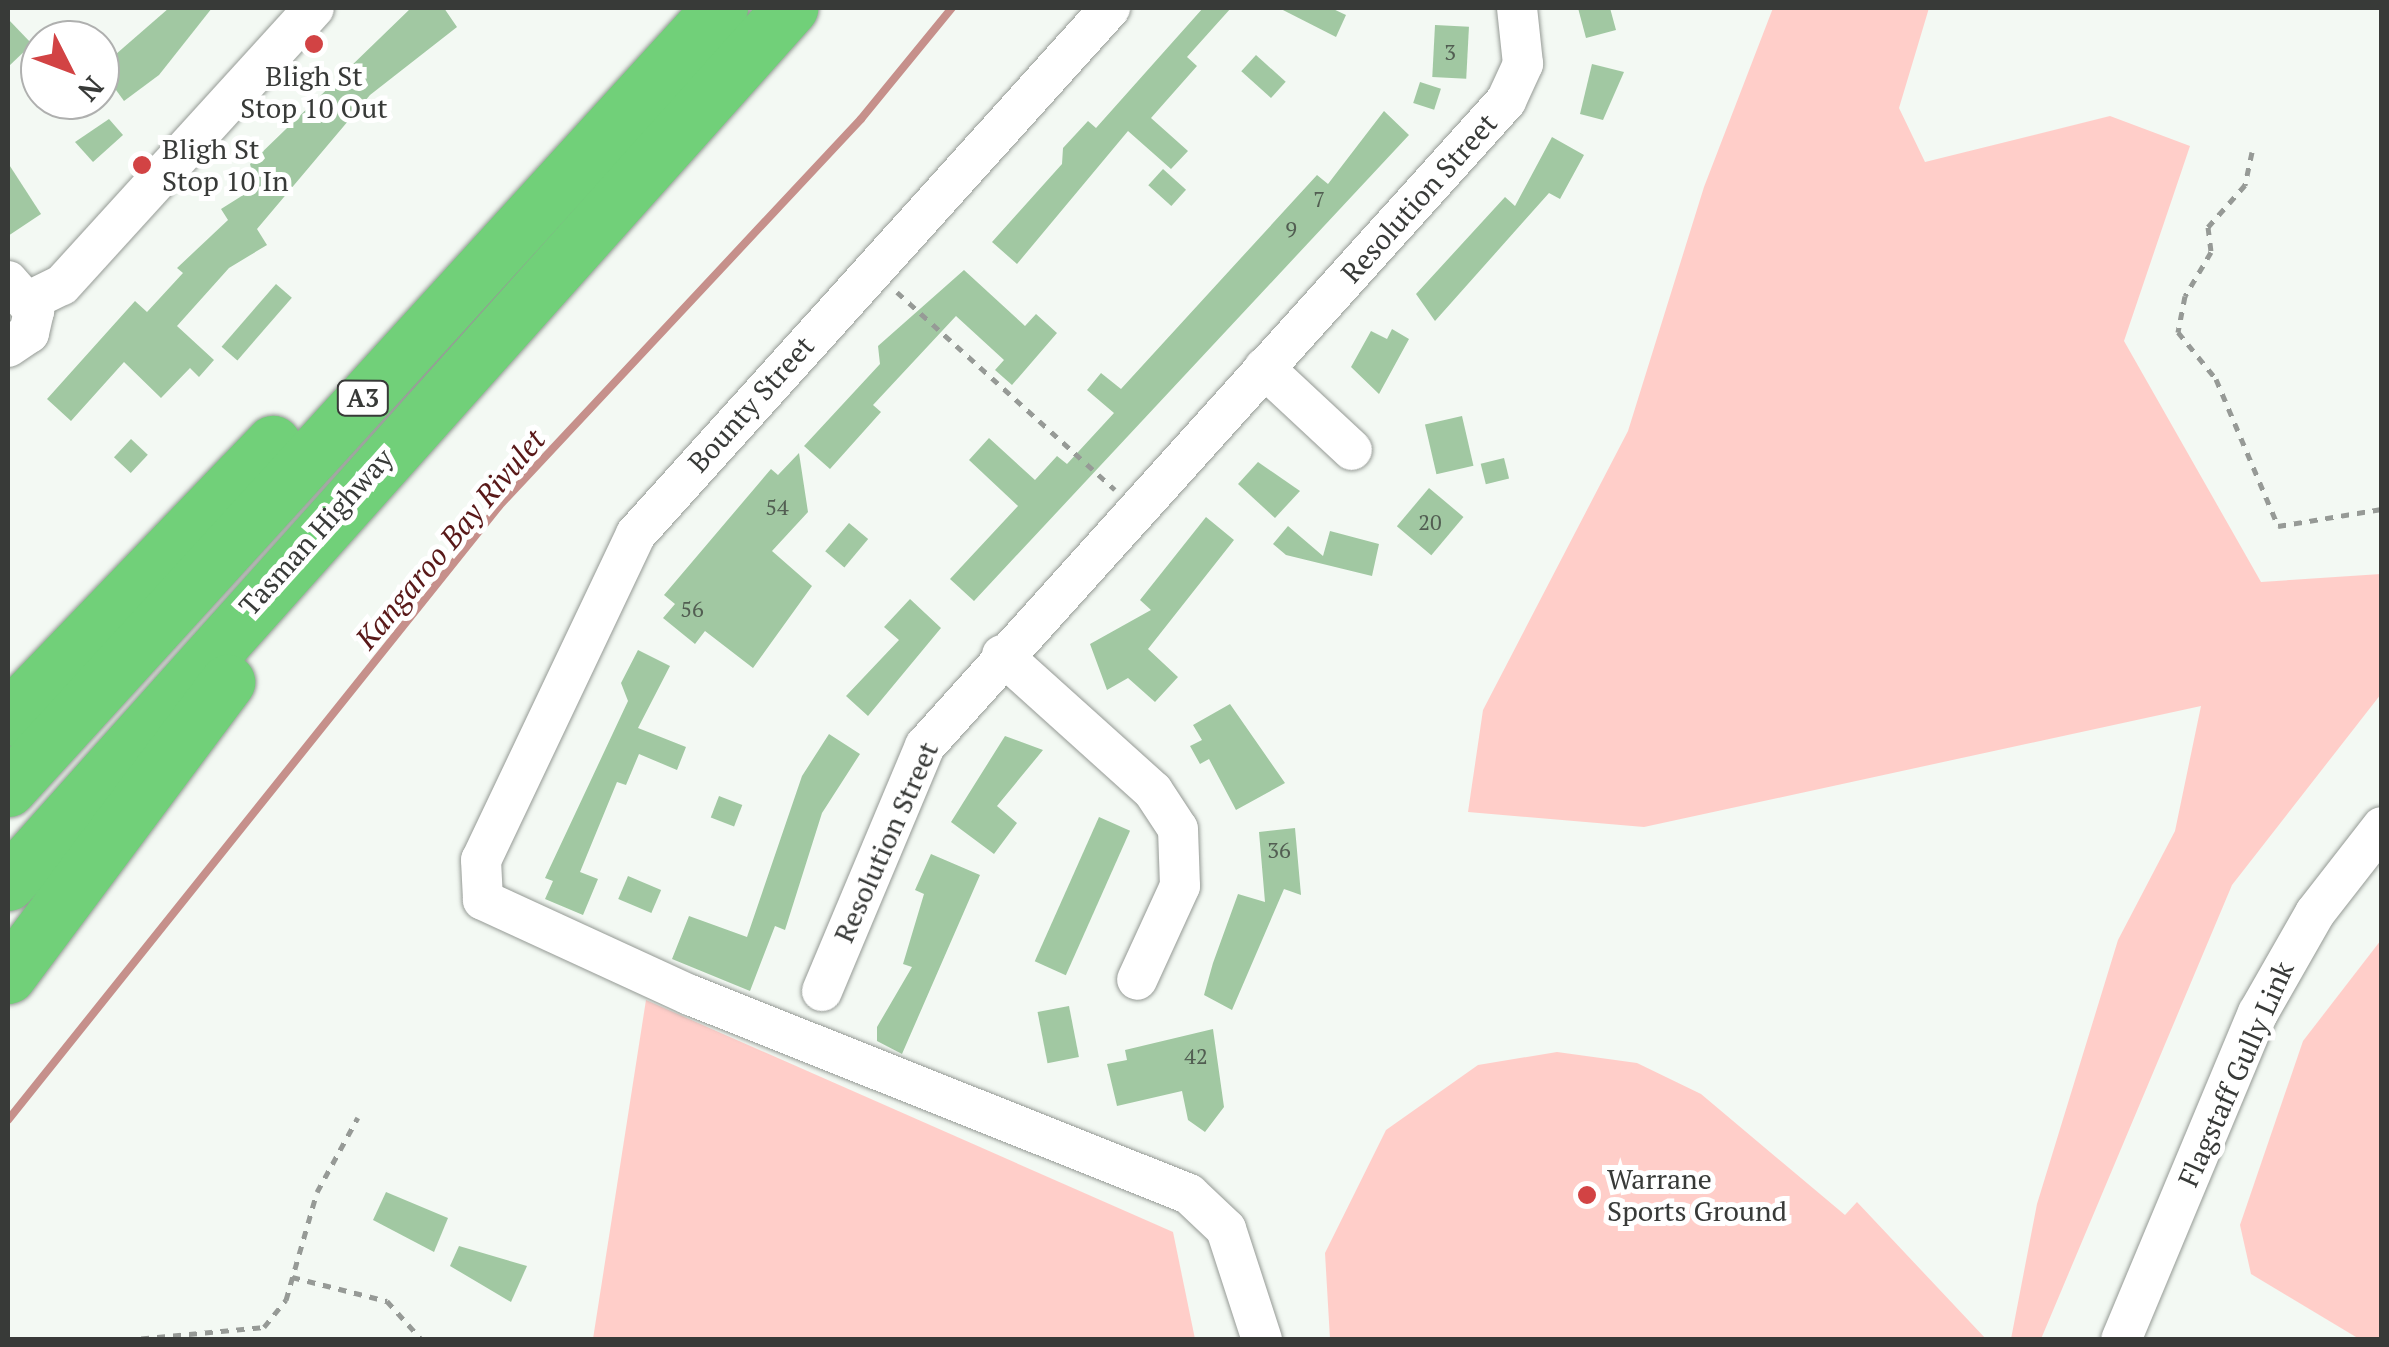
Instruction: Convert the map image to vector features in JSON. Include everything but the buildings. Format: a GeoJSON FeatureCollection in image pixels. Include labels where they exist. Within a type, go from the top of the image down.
{"type":"FeatureCollection","features":[{"type":"Feature","properties":{"kind":"highway"},"geometry":{"type":"LineString","coordinates":[[8,718],[699,8]]}},
{"type":"Feature","properties":{"kind":"highway","name":"Tasman Highway"},"geometry":{"type":"LineString","coordinates":[[8,789],[720,8]]}},
{"type":"Feature","properties":{"kind":"highway","name":"Tasman Highway"},"geometry":{"type":"LineString","coordinates":[[8,883],[500,326],[790,8]]}},
{"type":"Feature","properties":{"kind":"highway"},"geometry":{"type":"LineString","coordinates":[[8,976],[500,326]]}},
{"type":"Feature","properties":{"kind":"street"},"geometry":{"type":"LineString","coordinates":[[8,347],[29,332],[19,291],[62,285],[314,8]]}},
{"type":"Feature","properties":{"kind":"street","name":"Bounty Street"},"geometry":{"type":"LineString","coordinates":[[1110,8],[636,534],[481,860],[483,900],[515,920],[1189,1194],[1226,1229],[1262,1340]]}},
{"type":"Feature","properties":{"kind":"street","name":"Resolution Street"},"geometry":{"type":"LineString","coordinates":[[822,990],[925,746],[1002,655],[1506,101],[1523,64],[1517,8]]}},
{"type":"Feature","properties":{"kind":"street"},"geometry":{"type":"LineString","coordinates":[[1264,368],[1352,450]]}},
{"type":"Feature","properties":{"kind":"street"},"geometry":{"type":"LineString","coordinates":[[1002,655],[1152,791],[1178,829],[1180,886],[1137,980]]}},
{"type":"Feature","properties":{"kind":"street","name":"Flagstaff Gully Link"},"geometry":{"type":"LineString","coordinates":[[2121,1340],[2258,1013],[2315,914],[2382,827]]}},
{"type":"Feature","properties":{"kind":"path"},"geometry":{"type":"LineString","coordinates":[[2252,152],[2244,185],[2208,227],[2211,252],[2185,296],[2178,332],[2216,379],[2278,526],[2382,509]]}},
{"type":"Feature","properties":{"kind":"path"},"geometry":{"type":"LineString","coordinates":[[872,269],[1136,509]]}},
{"type":"Feature","properties":{"kind":"path"},"geometry":{"type":"LineString","coordinates":[[125,1340],[264,1327],[292,1277],[317,1192],[358,1117]]}},
{"type":"Feature","properties":{"kind":"path"},"geometry":{"type":"LineString","coordinates":[[292,1277],[387,1301],[422,1340]]}},
{"type":"Feature","properties":{"kind":"shaded area"},"geometry":{"type":"Polygon","coordinates":[[[1773,8],[1929,8],[1899,108],[1925,162],[2110,116],[2190,146],[2124,341],[2261,582],[2381,574],[2381,694],[2232,885],[2041,1339],[2011,1339],[2037,1204],[2118,940],[2175,831],[2201,706],[1644,827],[1468,812],[1483,710],[1628,431],[1704,187],[1773,8]]]}},
{"type":"Feature","properties":{"kind":"shaded area"},"geometry":{"type":"Polygon","coordinates":[[[2381,940],[2381,1339],[2361,1340],[2251,1274],[2240,1225],[2303,1041],[2381,940]]]}},
{"type":"Feature","properties":{"kind":"shaded area"},"geometry":{"type":"Polygon","coordinates":[[[646,1000],[1173,1232],[1195,1339],[593,1339],[646,1000]]]}},
{"type":"Feature","properties":{"kind":"shaded area","name":"Warrane Sports Ground"},"geometry":{"type":"Polygon","coordinates":[[[1557,1052],[1637,1063],[1701,1094],[1845,1215],[1857,1202],[1986,1339],[1330,1339],[1325,1253],[1386,1130],[1478,1065],[1557,1052]]]}},
{"type":"Feature","properties":{"kind":"waterway","name":"Kangaroo Bay Rivulet"},"geometry":{"type":"LineString","coordinates":[[8,1120],[499,506],[861,119],[952,8]]}},
{"type":"Feature","properties":{"kind":"place","name":"Bligh St Stop 10 Out"},"geometry":{"type":"Point","coordinates":[314,44]}},
{"type":"Feature","properties":{"kind":"place","name":"Bligh St Stop 10 In"},"geometry":{"type":"Point","coordinates":[142,165]}},
{"type":"Feature","properties":{"kind":"place","name":"Warrane Sports Ground"},"geometry":{"type":"Point","coordinates":[1587,1195]}}]}
